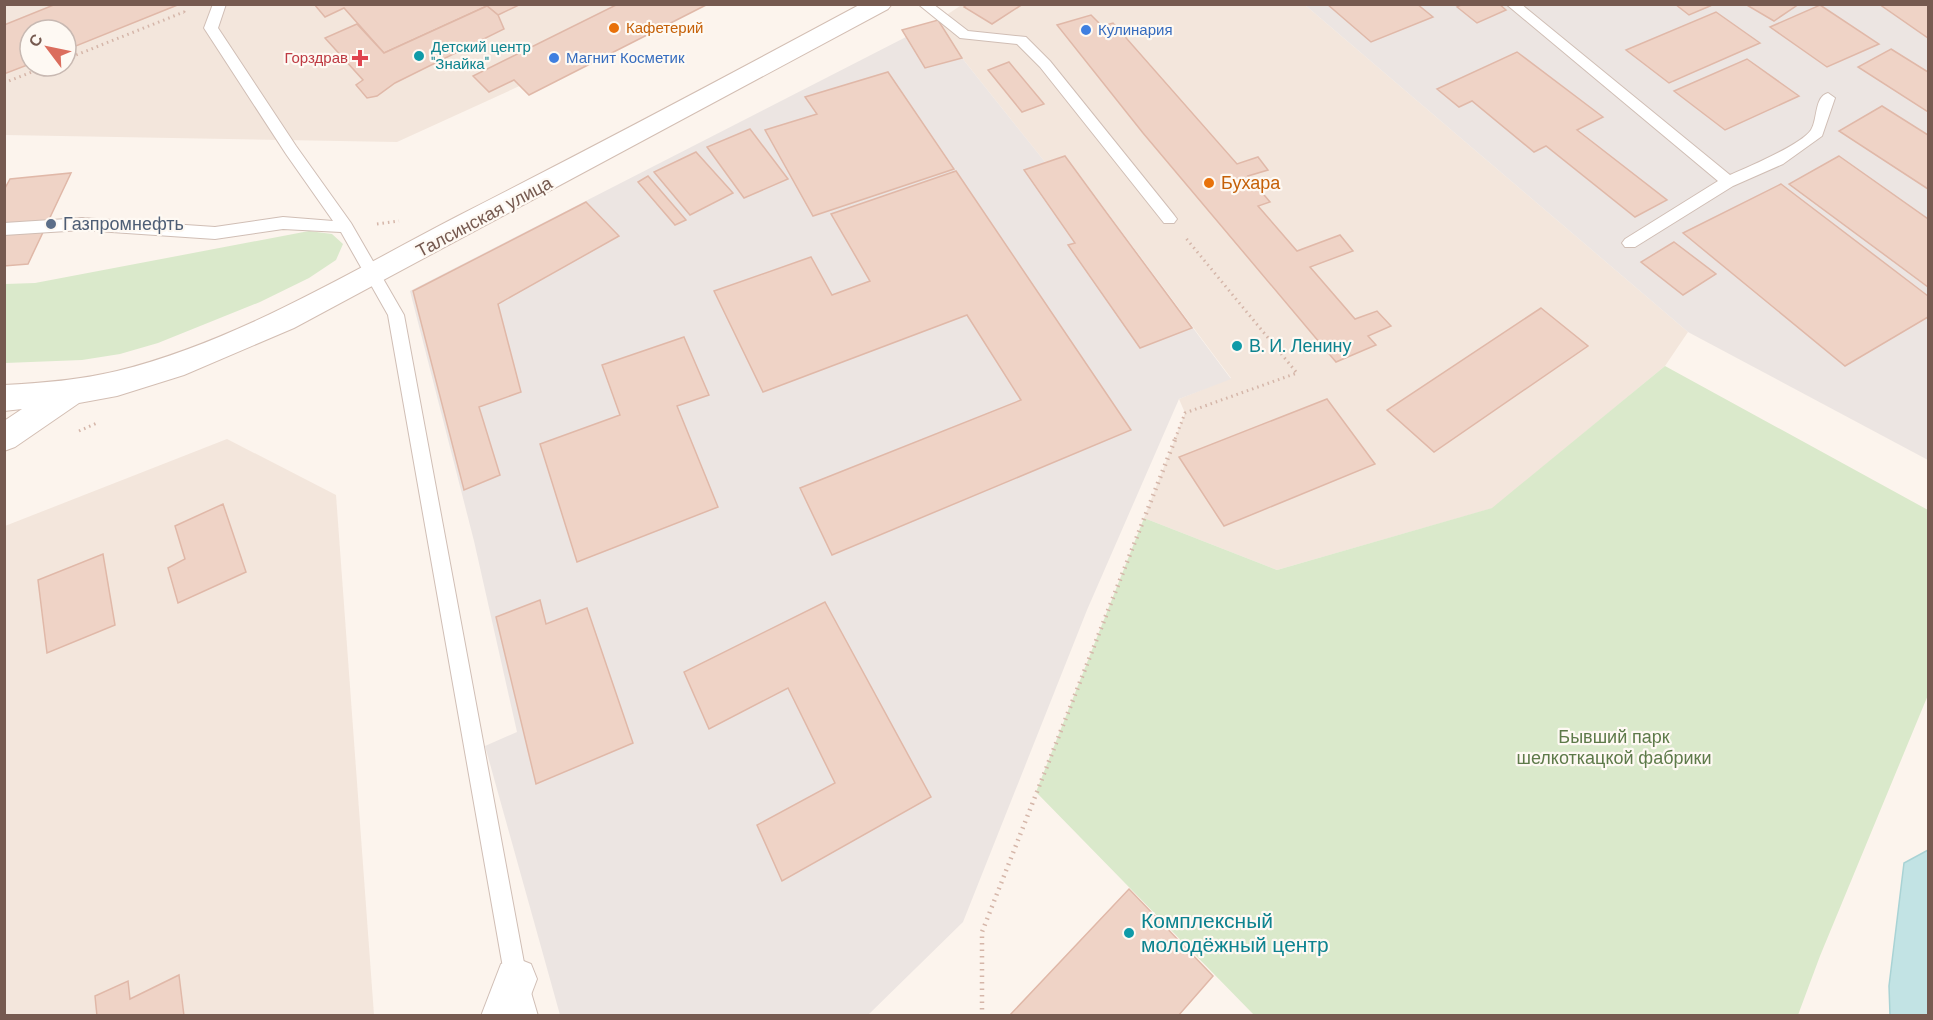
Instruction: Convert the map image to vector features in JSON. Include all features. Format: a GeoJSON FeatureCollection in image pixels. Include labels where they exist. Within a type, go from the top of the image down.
{"type":"FeatureCollection","features":[{"type":"Feature","properties":{"kind":"main road","name":"Талсинская улица"},"geometry":{"type":"LineString","coordinates":[[72,392],[137,378],[201,355],[295,314],[373,275],[880,4]]}},
{"type":"Feature","properties":{"kind":"main road"},"geometry":{"type":"LineString","coordinates":[[4,398],[72,392]]}},
{"type":"Feature","properties":{"kind":"main road"},"geometry":{"type":"LineString","coordinates":[[4,438],[72,392]]}},
{"type":"Feature","properties":{"kind":"lane"},"geometry":{"type":"LineString","coordinates":[[220,4],[211,28],[291,150],[346,227],[396,315],[515,1004]]}},
{"type":"Feature","properties":{"kind":"lane"},"geometry":{"type":"LineString","coordinates":[[924,4],[965,35],[1021,40],[1046,64],[1169,219]]}},
{"type":"Feature","properties":{"kind":"lane"},"geometry":{"type":"LineString","coordinates":[[1512,4],[1728,182]]}},
{"type":"Feature","properties":{"kind":"lane"},"geometry":{"type":"LineString","coordinates":[[1630,243],[1728,182],[1778,160],[1817,133],[1828,98]]}},
{"type":"Feature","properties":{"kind":"lane"},"geometry":{"type":"LineString","coordinates":[[4,229],[82,224],[215,233],[283,223],[346,227]]}},
{"type":"Feature","properties":{"kind":"path"},"geometry":{"type":"LineString","coordinates":[[78,54],[184,12],[191,22]]}},
{"type":"Feature","properties":{"kind":"path"},"geometry":{"type":"LineString","coordinates":[[4,83],[18,77]]}},
{"type":"Feature","properties":{"kind":"path"},"geometry":{"type":"LineString","coordinates":[[982,1016],[981,932],[1185,413],[1297,373],[1169,219]]}},
{"type":"Feature","properties":{"kind":"shaded area"},"geometry":{"type":"Polygon","coordinates":[[[963,4],[1305,5],[1688,332],[1665,366],[1493,508],[1277,570],[1144,518],[1185,413],[1179,399],[1231,378],[1065,156],[1045,162],[962,58],[939,20],[963,4]]]}},
{"type":"Feature","properties":{"kind":"shaded area"},"geometry":{"type":"Polygon","coordinates":[[[5,5],[697,5],[397,142],[5,135],[5,5]]]}},
{"type":"Feature","properties":{"kind":"shaded area"},"geometry":{"type":"Polygon","coordinates":[[[1305,5],[1928,5],[1928,460],[1688,332],[1305,5]]]}},
{"type":"Feature","properties":{"kind":"shaded area"},"geometry":{"type":"Polygon","coordinates":[[[939,20],[962,58],[1045,162],[1065,156],[1231,379],[1179,399],[1087,610],[963,922],[868,1015],[560,1015],[485,746],[517,732],[474,541],[410,291],[906,37],[902,30],[939,20]]]}},
{"type":"Feature","properties":{"kind":"shaded area"},"geometry":{"type":"Polygon","coordinates":[[[227,439],[336,495],[374,1015],[5,1016],[5,526],[227,439]]]}},
{"type":"Feature","properties":{"kind":"green space"},"geometry":{"type":"Polygon","coordinates":[[[309,231],[332,234],[343,244],[336,260],[309,278],[260,302],[158,343],[120,354],[82,360],[5,363],[5,284],[35,283],[309,231]]]}},
{"type":"Feature","properties":{"kind":"green space","name":"Бывший парк шелкоткацкой фабрики"},"geometry":{"type":"Polygon","coordinates":[[[1665,366],[1928,510],[1928,695],[1820,956],[1798,1015],[1254,1015],[1036,792],[1144,518],[1277,570],[1492,508],[1665,366]]]}},
{"type":"Feature","properties":{"kind":"water"},"geometry":{"type":"Polygon","coordinates":[[[1928,850],[1928,1015],[1890,1015],[1889,986],[1904,863],[1928,850]]]}},
{"type":"Feature","properties":{"kind":"building"},"geometry":{"type":"Polygon","coordinates":[[[56,4],[180,4],[78,45],[78,18],[21,18],[56,4]]]}},
{"type":"Feature","properties":{"kind":"building"},"geometry":{"type":"Polygon","coordinates":[[[314,4],[521,4],[498,15],[487,6],[384,53],[344,8],[325,17],[314,4]]]}},
{"type":"Feature","properties":{"kind":"building"},"geometry":{"type":"Polygon","coordinates":[[[618,4],[708,4],[529,95],[514,80],[489,92],[473,76],[618,4]]]}},
{"type":"Feature","properties":{"kind":"building"},"geometry":{"type":"Polygon","coordinates":[[[968,4],[1023,4],[992,24],[964,7],[968,4]]]}},
{"type":"Feature","properties":{"kind":"building"},"geometry":{"type":"Polygon","coordinates":[[[1327,4],[1417,4],[1433,17],[1371,42],[1327,4]]]}},
{"type":"Feature","properties":{"kind":"building"},"geometry":{"type":"Polygon","coordinates":[[[1463,4],[1499,4],[1506,10],[1477,23],[1457,7],[1463,4]]]}},
{"type":"Feature","properties":{"kind":"building"},"geometry":{"type":"Polygon","coordinates":[[[1675,4],[1707,4],[1710,6],[1689,15],[1675,4]]]}},
{"type":"Feature","properties":{"kind":"building"},"geometry":{"type":"Polygon","coordinates":[[[1745,4],[1799,4],[1774,21],[1745,4]]]}},
{"type":"Feature","properties":{"kind":"building"},"geometry":{"type":"Polygon","coordinates":[[[1879,4],[1928,4],[1928,38],[1879,4]]]}},
{"type":"Feature","properties":{"kind":"building"},"geometry":{"type":"Polygon","coordinates":[[[1820,5],[1879,44],[1827,67],[1770,27],[1820,5]]]}},
{"type":"Feature","properties":{"kind":"building"},"geometry":{"type":"Polygon","coordinates":[[[487,6],[498,15],[504,29],[395,83],[377,96],[367,98],[356,85],[363,80],[325,38],[357,24],[384,53],[487,6]]]}},
{"type":"Feature","properties":{"kind":"building"},"geometry":{"type":"Polygon","coordinates":[[[1716,12],[1760,43],[1669,83],[1626,50],[1716,12]]]}},
{"type":"Feature","properties":{"kind":"building"},"geometry":{"type":"Polygon","coordinates":[[[1091,15],[1102,26],[1113,23],[1237,164],[1258,157],[1268,170],[1248,176],[1270,202],[1258,206],[1297,251],[1340,235],[1353,251],[1310,267],[1355,319],[1377,311],[1391,326],[1368,336],[1376,345],[1336,362],[1143,133],[1057,25],[1091,15]]]}},
{"type":"Feature","properties":{"kind":"building"},"geometry":{"type":"Polygon","coordinates":[[[18,19],[18,69],[4,74],[4,25],[18,19]]]}},
{"type":"Feature","properties":{"kind":"building"},"geometry":{"type":"Polygon","coordinates":[[[938,20],[962,58],[925,68],[902,30],[938,20]]]}},
{"type":"Feature","properties":{"kind":"building"},"geometry":{"type":"Polygon","coordinates":[[[1891,49],[1928,72],[1928,112],[1858,67],[1891,49]]]}},
{"type":"Feature","properties":{"kind":"building"},"geometry":{"type":"Polygon","coordinates":[[[1517,52],[1603,117],[1577,130],[1667,200],[1635,217],[1546,146],[1534,152],[1472,101],[1459,107],[1437,89],[1517,52]]]}},
{"type":"Feature","properties":{"kind":"building"},"geometry":{"type":"Polygon","coordinates":[[[1747,59],[1799,96],[1725,130],[1674,91],[1747,59]]]}},
{"type":"Feature","properties":{"kind":"building"},"geometry":{"type":"Polygon","coordinates":[[[1009,62],[1044,104],[1022,112],[988,70],[1009,62]]]}},
{"type":"Feature","properties":{"kind":"building"},"geometry":{"type":"Polygon","coordinates":[[[888,72],[954,169],[813,216],[765,130],[817,114],[805,97],[888,72]]]}},
{"type":"Feature","properties":{"kind":"building"},"geometry":{"type":"Polygon","coordinates":[[[1882,106],[1928,135],[1928,189],[1839,131],[1882,106]]]}},
{"type":"Feature","properties":{"kind":"building"},"geometry":{"type":"Polygon","coordinates":[[[750,129],[788,179],[744,198],[707,147],[750,129]]]}},
{"type":"Feature","properties":{"kind":"building"},"geometry":{"type":"Polygon","coordinates":[[[696,152],[733,193],[690,215],[654,172],[696,152]]]}},
{"type":"Feature","properties":{"kind":"building"},"geometry":{"type":"Polygon","coordinates":[[[1065,156],[1192,328],[1140,348],[1068,245],[1075,243],[1024,170],[1065,156]]]}},
{"type":"Feature","properties":{"kind":"building"},"geometry":{"type":"Polygon","coordinates":[[[1839,156],[1928,219],[1928,287],[1789,184],[1839,156]]]}},
{"type":"Feature","properties":{"kind":"building"},"geometry":{"type":"Polygon","coordinates":[[[956,171],[1131,430],[832,555],[800,488],[1021,400],[967,315],[763,392],[714,291],[811,257],[832,295],[870,281],[831,214],[956,171]]]}},
{"type":"Feature","properties":{"kind":"building"},"geometry":{"type":"Polygon","coordinates":[[[71,173],[28,264],[4,266],[4,190],[10,179],[71,173]]]}},
{"type":"Feature","properties":{"kind":"building"},"geometry":{"type":"Polygon","coordinates":[[[648,176],[686,220],[675,225],[638,182],[648,176]]]}},
{"type":"Feature","properties":{"kind":"building"},"geometry":{"type":"Polygon","coordinates":[[[1781,184],[1928,296],[1928,317],[1845,366],[1683,233],[1781,184]]]}},
{"type":"Feature","properties":{"kind":"building"},"geometry":{"type":"Polygon","coordinates":[[[586,202],[619,236],[498,304],[521,392],[479,407],[500,475],[464,490],[413,291],[586,202]]]}},
{"type":"Feature","properties":{"kind":"building"},"geometry":{"type":"Polygon","coordinates":[[[1674,242],[1716,274],[1683,295],[1641,262],[1674,242]]]}},
{"type":"Feature","properties":{"kind":"building"},"geometry":{"type":"Polygon","coordinates":[[[1541,308],[1588,346],[1434,452],[1387,410],[1541,308]]]}},
{"type":"Feature","properties":{"kind":"building"},"geometry":{"type":"Polygon","coordinates":[[[684,337],[709,395],[677,406],[718,507],[577,562],[540,444],[620,415],[602,365],[684,337]]]}},
{"type":"Feature","properties":{"kind":"building"},"geometry":{"type":"Polygon","coordinates":[[[1327,399],[1375,464],[1224,526],[1179,457],[1327,399]]]}},
{"type":"Feature","properties":{"kind":"building"},"geometry":{"type":"Polygon","coordinates":[[[223,504],[246,572],[178,603],[168,568],[185,559],[175,526],[223,504]]]}},
{"type":"Feature","properties":{"kind":"building"},"geometry":{"type":"Polygon","coordinates":[[[103,554],[115,625],[47,653],[38,580],[103,554]]]}},
{"type":"Feature","properties":{"kind":"building"},"geometry":{"type":"Polygon","coordinates":[[[540,600],[546,624],[587,608],[633,743],[536,784],[496,617],[540,600]]]}},
{"type":"Feature","properties":{"kind":"building"},"geometry":{"type":"Polygon","coordinates":[[[825,602],[931,797],[782,881],[757,825],[835,783],[788,688],[709,729],[684,672],[825,602]]]}},
{"type":"Feature","properties":{"kind":"building","name":"Комплексный молодёжный центр"},"geometry":{"type":"Polygon","coordinates":[[[1129,889],[1213,976],[1178,1016],[1009,1016],[1129,889]]]}},
{"type":"Feature","properties":{"kind":"building"},"geometry":{"type":"Polygon","coordinates":[[[179,975],[184,1016],[97,1016],[95,996],[128,981],[130,999],[179,975]]]}},
{"type":"Feature","properties":{"kind":"place","name":"Кафетерий"},"geometry":{"type":"Point","coordinates":[614,28]}},
{"type":"Feature","properties":{"kind":"place","name":"Кулинария"},"geometry":{"type":"Point","coordinates":[1086,30]}},
{"type":"Feature","properties":{"kind":"place","name":"Детский центр \"Знайка\""},"geometry":{"type":"Point","coordinates":[419,56]}},
{"type":"Feature","properties":{"kind":"place","name":"Горздрав"},"geometry":{"type":"Point","coordinates":[360,58]}},
{"type":"Feature","properties":{"kind":"place","name":"Магнит Косметик"},"geometry":{"type":"Point","coordinates":[554,58]}},
{"type":"Feature","properties":{"kind":"place","name":"Бухара"},"geometry":{"type":"Point","coordinates":[1209,183]}},
{"type":"Feature","properties":{"kind":"place","name":"Газпромнефть"},"geometry":{"type":"Point","coordinates":[51,224]}},
{"type":"Feature","properties":{"kind":"place","name":"В. И. Ленину"},"geometry":{"type":"Point","coordinates":[1237,346]}},
{"type":"Feature","properties":{"kind":"place","name":"Комплексный молодёжный центр"},"geometry":{"type":"Point","coordinates":[1129,933]}}]}
